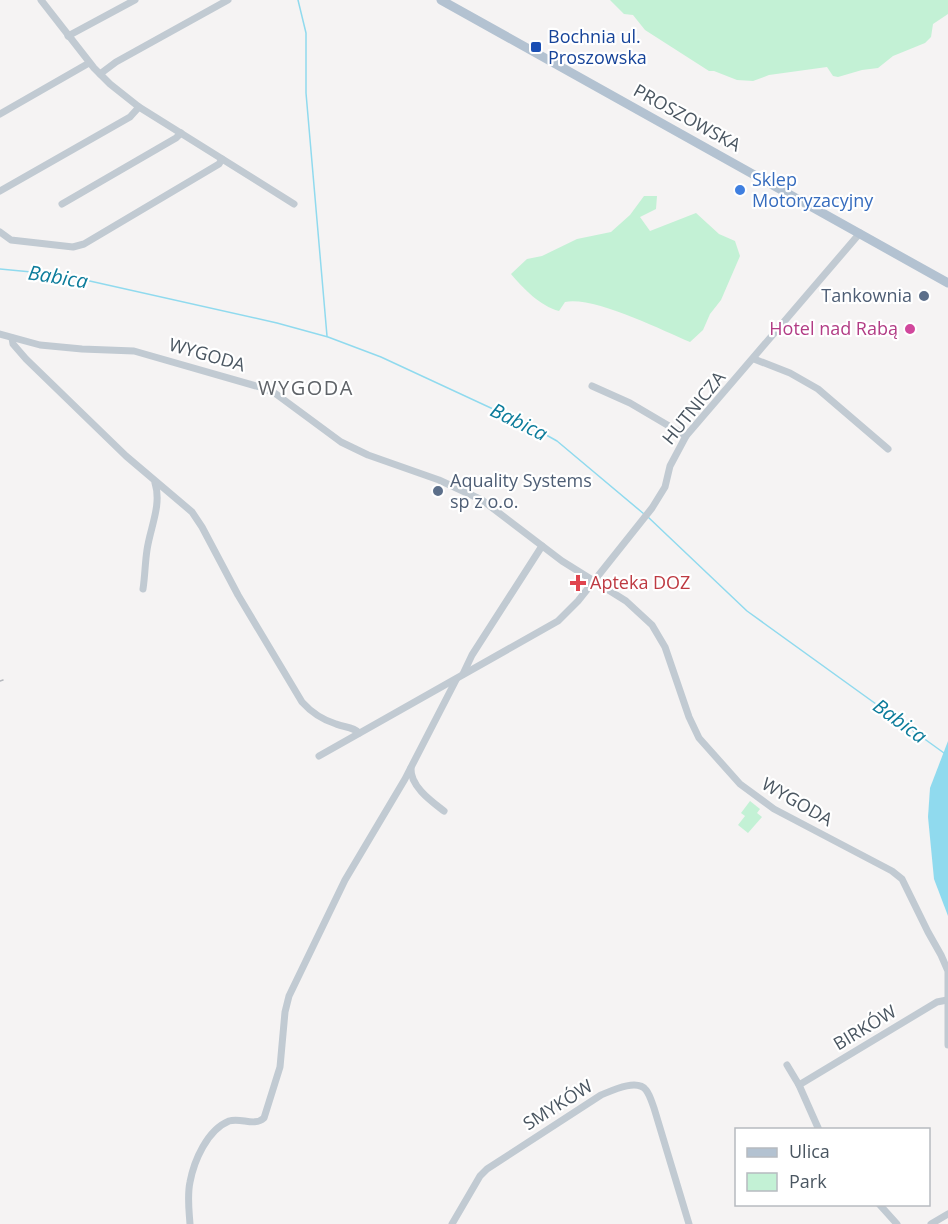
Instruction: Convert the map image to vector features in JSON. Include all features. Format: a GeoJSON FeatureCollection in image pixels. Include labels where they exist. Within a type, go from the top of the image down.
{"type":"FeatureCollection","features":[{"type":"Feature","properties":{"kind":"main road","name":"PROSZOWSKA"},"geometry":{"type":"LineString","coordinates":[[441,0],[948,283]]}},
{"type":"Feature","properties":{"kind":"street"},"geometry":{"type":"LineString","coordinates":[[41,0],[89,63],[139,107],[294,204]]}},
{"type":"Feature","properties":{"kind":"street"},"geometry":{"type":"LineString","coordinates":[[68,36],[135,0]]}},
{"type":"Feature","properties":{"kind":"street"},"geometry":{"type":"LineString","coordinates":[[100,74],[116,62],[228,0]]}},
{"type":"Feature","properties":{"kind":"street"},"geometry":{"type":"LineString","coordinates":[[0,114],[89,63]]}},
{"type":"Feature","properties":{"kind":"street"},"geometry":{"type":"LineString","coordinates":[[0,191],[130,117],[139,107]]}},
{"type":"Feature","properties":{"kind":"street"},"geometry":{"type":"LineString","coordinates":[[62,204],[181,133]]}},
{"type":"Feature","properties":{"kind":"street"},"geometry":{"type":"LineString","coordinates":[[0,232],[11,240],[74,247],[84,244],[219,164],[222,159]]}},
{"type":"Feature","properties":{"kind":"street","name":"HUTNICZA"},"geometry":{"type":"LineString","coordinates":[[319,756],[558,621],[594,582],[652,508],[665,487],[669,466],[687,436],[860,233]]}},
{"type":"Feature","properties":{"kind":"street","name":"WYGODA"},"geometry":{"type":"LineString","coordinates":[[0,334],[40,345],[134,351],[263,388],[276,394],[341,441],[368,455],[439,480],[482,500],[542,546],[594,582],[627,601],[652,625],[665,647],[689,717],[699,738],[740,784],[774,809],[892,871],[902,879],[948,971],[948,1045]]}},
{"type":"Feature","properties":{"kind":"street"},"geometry":{"type":"LineString","coordinates":[[12,338],[26,359],[154,481],[192,512],[302,702],[311,711],[336,725],[354,728],[359,733]]}},
{"type":"Feature","properties":{"kind":"street"},"geometry":{"type":"LineString","coordinates":[[754,359],[790,373],[818,389],[888,449]]}},
{"type":"Feature","properties":{"kind":"street"},"geometry":{"type":"LineString","coordinates":[[592,386],[630,403],[687,436]]}},
{"type":"Feature","properties":{"kind":"street"},"geometry":{"type":"LineString","coordinates":[[143,589],[147,551],[157,503],[154,481]]}},
{"type":"Feature","properties":{"kind":"street"},"geometry":{"type":"LineString","coordinates":[[190,1224],[190,1182],[198,1156],[208,1140],[224,1124],[237,1119],[256,1122],[264,1118],[280,1066],[285,1012],[289,996],[345,880],[411,768],[472,655],[542,546]]}},
{"type":"Feature","properties":{"kind":"street"},"geometry":{"type":"LineString","coordinates":[[411,768],[410,775],[413,780],[427,798],[444,811]]}},
{"type":"Feature","properties":{"kind":"street","name":"BIRKÓW"},"geometry":{"type":"LineString","coordinates":[[799,1085],[937,1002],[947,1000]]}},
{"type":"Feature","properties":{"kind":"street"},"geometry":{"type":"LineString","coordinates":[[787,1065],[799,1085],[818,1128]]}},
{"type":"Feature","properties":{"kind":"street","name":"SMYKÓW"},"geometry":{"type":"LineString","coordinates":[[452,1224],[480,1176],[487,1169],[601,1095],[619,1088],[633,1086],[646,1090],[654,1108],[689,1224]]}},
{"type":"Feature","properties":{"kind":"street"},"geometry":{"type":"LineString","coordinates":[[881,1206],[897,1224]]}},
{"type":"Feature","properties":{"kind":"street"},"geometry":{"type":"LineString","coordinates":[[931,1224],[948,1214]]}},
{"type":"Feature","properties":{"kind":"green space"},"geometry":{"type":"Polygon","coordinates":[[[610,0],[948,0],[948,14],[933,24],[931,37],[925,43],[893,56],[878,68],[838,77],[833,76],[827,67],[769,75],[753,81],[737,80],[709,71],[645,30],[633,15],[624,14],[610,0]]]}},
{"type":"Feature","properties":{"kind":"green space"},"geometry":{"type":"Polygon","coordinates":[[[644,196],[657,196],[656,209],[640,217],[650,231],[696,213],[719,234],[735,241],[740,256],[721,300],[710,314],[703,330],[690,342],[628,315],[593,304],[565,302],[559,311],[552,309],[532,296],[511,274],[527,259],[542,256],[577,239],[611,232],[630,215],[644,196]]]}},
{"type":"Feature","properties":{"kind":"green space"},"geometry":{"type":"Polygon","coordinates":[[[750,801],[760,809],[757,813],[762,817],[748,833],[738,825],[745,816],[741,813],[750,801]]]}},
{"type":"Feature","properties":{"kind":"water"},"geometry":{"type":"Polygon","coordinates":[[[948,741],[948,916],[934,879],[928,817],[930,788],[948,741]]]}},
{"type":"Feature","properties":{"kind":"waterway"},"geometry":{"type":"LineString","coordinates":[[298,0],[306,33],[306,93],[327,336]]}},
{"type":"Feature","properties":{"kind":"waterway","name":"Babica"},"geometry":{"type":"LineString","coordinates":[[0,269],[63,275],[277,323],[328,337],[381,357],[532,427],[557,441],[644,514]]}},
{"type":"Feature","properties":{"kind":"waterway","name":"Babica"},"geometry":{"type":"LineString","coordinates":[[648,517],[747,611],[944,753]]}},
{"type":"Feature","properties":{"kind":"place","name":"Bochnia ul. Proszowska"},"geometry":{"type":"Point","coordinates":[536,47]}},
{"type":"Feature","properties":{"kind":"place","name":"Sklep Motoryzacyjny"},"geometry":{"type":"Point","coordinates":[740,190]}},
{"type":"Feature","properties":{"kind":"place","name":"Tankownia"},"geometry":{"type":"Point","coordinates":[924,296]}},
{"type":"Feature","properties":{"kind":"place","name":"Hotel nad Rabą"},"geometry":{"type":"Point","coordinates":[910,329]}},
{"type":"Feature","properties":{"kind":"place","name":"Aquality Systems sp z o.o."},"geometry":{"type":"Point","coordinates":[438,491]}},
{"type":"Feature","properties":{"kind":"place","name":"Apteka DOZ"},"geometry":{"type":"Point","coordinates":[578,583]}},
{"type":"Feature","properties":{"kind":"district","name":"WYGODA"},"geometry":{"type":"Point","coordinates":[306,388]}}]}
